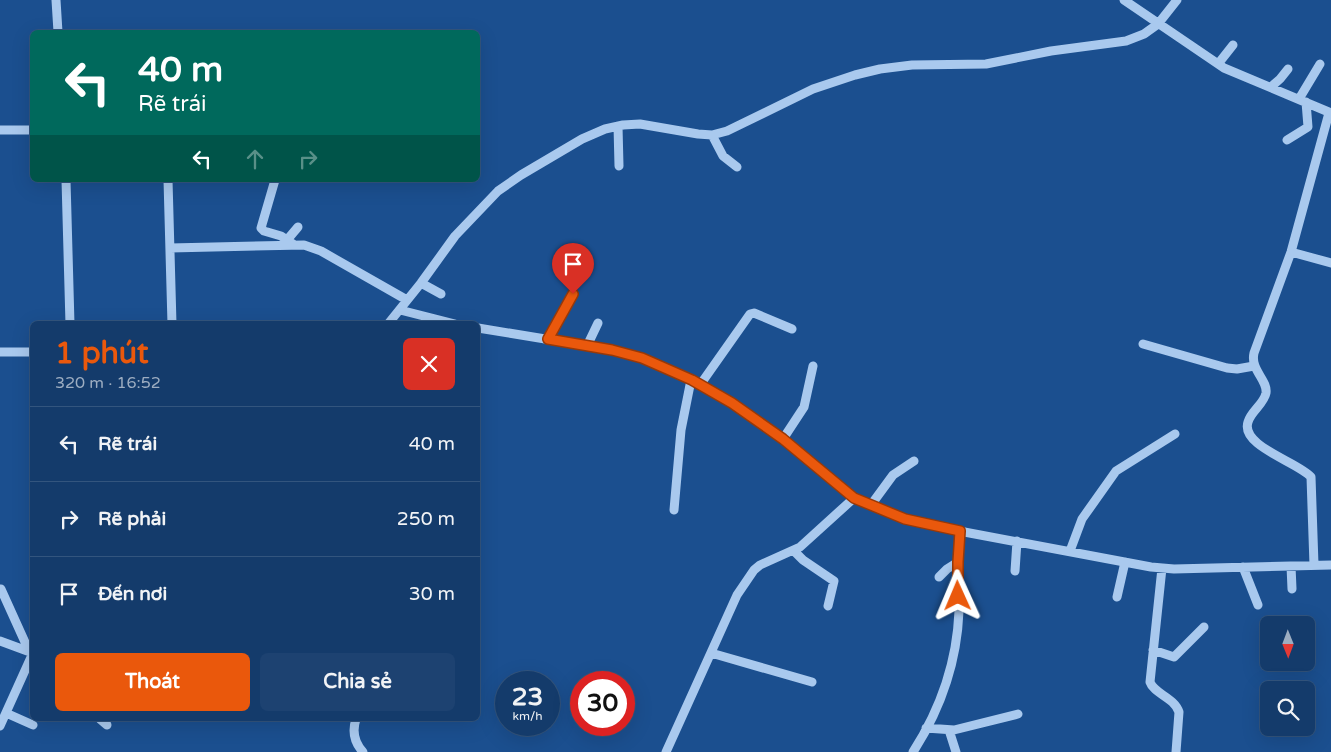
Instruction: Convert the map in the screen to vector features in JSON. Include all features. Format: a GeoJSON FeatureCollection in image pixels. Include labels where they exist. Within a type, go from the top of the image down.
{"type":"FeatureCollection","features":[{"type":"Feature","properties":{"kind":"street"},"geometry":{"type":"LineString","coordinates":[[56,0],[58,30]]}},
{"type":"Feature","properties":{"kind":"street"},"geometry":{"type":"LineString","coordinates":[[1124,0],[1224,68],[1330,113],[1291,252],[1254,353],[1254,366],[1266,388],[1266,395],[1248,422],[1251,439],[1306,471],[1311,477],[1314,565]]}},
{"type":"Feature","properties":{"kind":"street"},"geometry":{"type":"LineString","coordinates":[[391,321],[455,236],[498,192],[521,175],[582,139],[605,129],[640,124],[712,135],[727,131],[813,89],[880,69],[912,65],[986,64],[1052,51],[1126,41],[1144,34],[1158,24],[1177,0]]}},
{"type":"Feature","properties":{"kind":"street"},"geometry":{"type":"LineString","coordinates":[[1218,64],[1233,45]]}},
{"type":"Feature","properties":{"kind":"street"},"geometry":{"type":"LineString","coordinates":[[1287,140],[1308,127],[1303,100],[1320,64]]}},
{"type":"Feature","properties":{"kind":"street"},"geometry":{"type":"LineString","coordinates":[[1271,87],[1288,69]]}},
{"type":"Feature","properties":{"kind":"street"},"geometry":{"type":"LineString","coordinates":[[618,126],[619,166]]}},
{"type":"Feature","properties":{"kind":"street"},"geometry":{"type":"LineString","coordinates":[[0,130],[30,130]]}},
{"type":"Feature","properties":{"kind":"street"},"geometry":{"type":"LineString","coordinates":[[712,135],[723,156],[737,167]]}},
{"type":"Feature","properties":{"kind":"street"},"geometry":{"type":"LineString","coordinates":[[66,182],[70,321]]}},
{"type":"Feature","properties":{"kind":"street"},"geometry":{"type":"LineString","coordinates":[[168,182],[172,321]]}},
{"type":"Feature","properties":{"kind":"street"},"geometry":{"type":"LineString","coordinates":[[273,182],[261,228],[290,242]]}},
{"type":"Feature","properties":{"kind":"street"},"geometry":{"type":"LineString","coordinates":[[290,242],[298,227]]}},
{"type":"Feature","properties":{"kind":"street"},"geometry":{"type":"LineString","coordinates":[[170,248],[290,242],[304,245],[321,251],[407,300]]}},
{"type":"Feature","properties":{"kind":"street"},"geometry":{"type":"LineString","coordinates":[[1291,252],[1331,263]]}},
{"type":"Feature","properties":{"kind":"street"},"geometry":{"type":"LineString","coordinates":[[421,283],[441,294]]}},
{"type":"Feature","properties":{"kind":"street"},"geometry":{"type":"LineString","coordinates":[[548,339],[573,294]]}},
{"type":"Feature","properties":{"kind":"street"},"geometry":{"type":"LineString","coordinates":[[400,310],[443,321]]}},
{"type":"Feature","properties":{"kind":"street"},"geometry":{"type":"LineString","coordinates":[[674,510],[681,430],[696,382],[750,314],[754,313],[792,330]]}},
{"type":"Feature","properties":{"kind":"street"},"geometry":{"type":"LineString","coordinates":[[587,346],[598,323]]}},
{"type":"Feature","properties":{"kind":"street"},"geometry":{"type":"LineString","coordinates":[[480,328],[612,350],[642,358],[696,382],[732,403],[783,439],[854,498],[905,519],[1162,568],[1331,565]]}},
{"type":"Feature","properties":{"kind":"street"},"geometry":{"type":"LineString","coordinates":[[1143,344],[1228,368],[1237,369],[1254,366]]}},
{"type":"Feature","properties":{"kind":"street"},"geometry":{"type":"LineString","coordinates":[[0,352],[30,352]]}},
{"type":"Feature","properties":{"kind":"street"},"geometry":{"type":"LineString","coordinates":[[783,439],[804,407],[813,366]]}},
{"type":"Feature","properties":{"kind":"street"},"geometry":{"type":"LineString","coordinates":[[1070,551],[1082,519],[1116,471],[1175,434]]}},
{"type":"Feature","properties":{"kind":"street"},"geometry":{"type":"LineString","coordinates":[[871,505],[893,475],[914,461]]}},
{"type":"Feature","properties":{"kind":"street"},"geometry":{"type":"LineString","coordinates":[[666,752],[737,595],[750,575],[760,565],[800,547],[854,498]]}},
{"type":"Feature","properties":{"kind":"street"},"geometry":{"type":"LineString","coordinates":[[912,752],[926,728],[949,675],[959,612],[958,562],[960,531]]}},
{"type":"Feature","properties":{"kind":"street"},"geometry":{"type":"LineString","coordinates":[[1015,570],[1017,541]]}},
{"type":"Feature","properties":{"kind":"street"},"geometry":{"type":"LineString","coordinates":[[794,551],[803,560],[834,581],[828,606]]}},
{"type":"Feature","properties":{"kind":"street"},"geometry":{"type":"LineString","coordinates":[[939,576],[958,562]]}},
{"type":"Feature","properties":{"kind":"street"},"geometry":{"type":"LineString","coordinates":[[1117,597],[1124,562]]}},
{"type":"Feature","properties":{"kind":"street"},"geometry":{"type":"LineString","coordinates":[[1291,566],[1292,588]]}},
{"type":"Feature","properties":{"kind":"street"},"geometry":{"type":"LineString","coordinates":[[1243,567],[1258,606]]}},
{"type":"Feature","properties":{"kind":"street"},"geometry":{"type":"LineString","coordinates":[[1162,568],[1152,650],[1150,685],[1169,700],[1179,712],[1176,752]]}},
{"type":"Feature","properties":{"kind":"street"},"geometry":{"type":"LineString","coordinates":[[1,589],[30,651]]}},
{"type":"Feature","properties":{"kind":"street"},"geometry":{"type":"LineString","coordinates":[[1152,650],[1174,657],[1204,627]]}},
{"type":"Feature","properties":{"kind":"street"},"geometry":{"type":"LineString","coordinates":[[0,641],[30,653]]}},
{"type":"Feature","properties":{"kind":"street"},"geometry":{"type":"LineString","coordinates":[[711,653],[812,682]]}},
{"type":"Feature","properties":{"kind":"street"},"geometry":{"type":"LineString","coordinates":[[0,726],[30,655]]}},
{"type":"Feature","properties":{"kind":"street"},"geometry":{"type":"LineString","coordinates":[[6,713],[33,725]]}},
{"type":"Feature","properties":{"kind":"street"},"geometry":{"type":"LineString","coordinates":[[926,728],[949,730],[1018,714]]}},
{"type":"Feature","properties":{"kind":"street"},"geometry":{"type":"LineString","coordinates":[[356,721],[354,733],[363,752]]}},
{"type":"Feature","properties":{"kind":"street"},"geometry":{"type":"LineString","coordinates":[[949,730],[956,752]]}},
{"type":"Feature","properties":{"kind":"route"},"geometry":{"type":"LineString","coordinates":[[573,294],[548,339],[612,350],[642,358],[692,380],[732,403],[783,439],[854,498],[905,519],[960,531],[958,596]]}}]}
